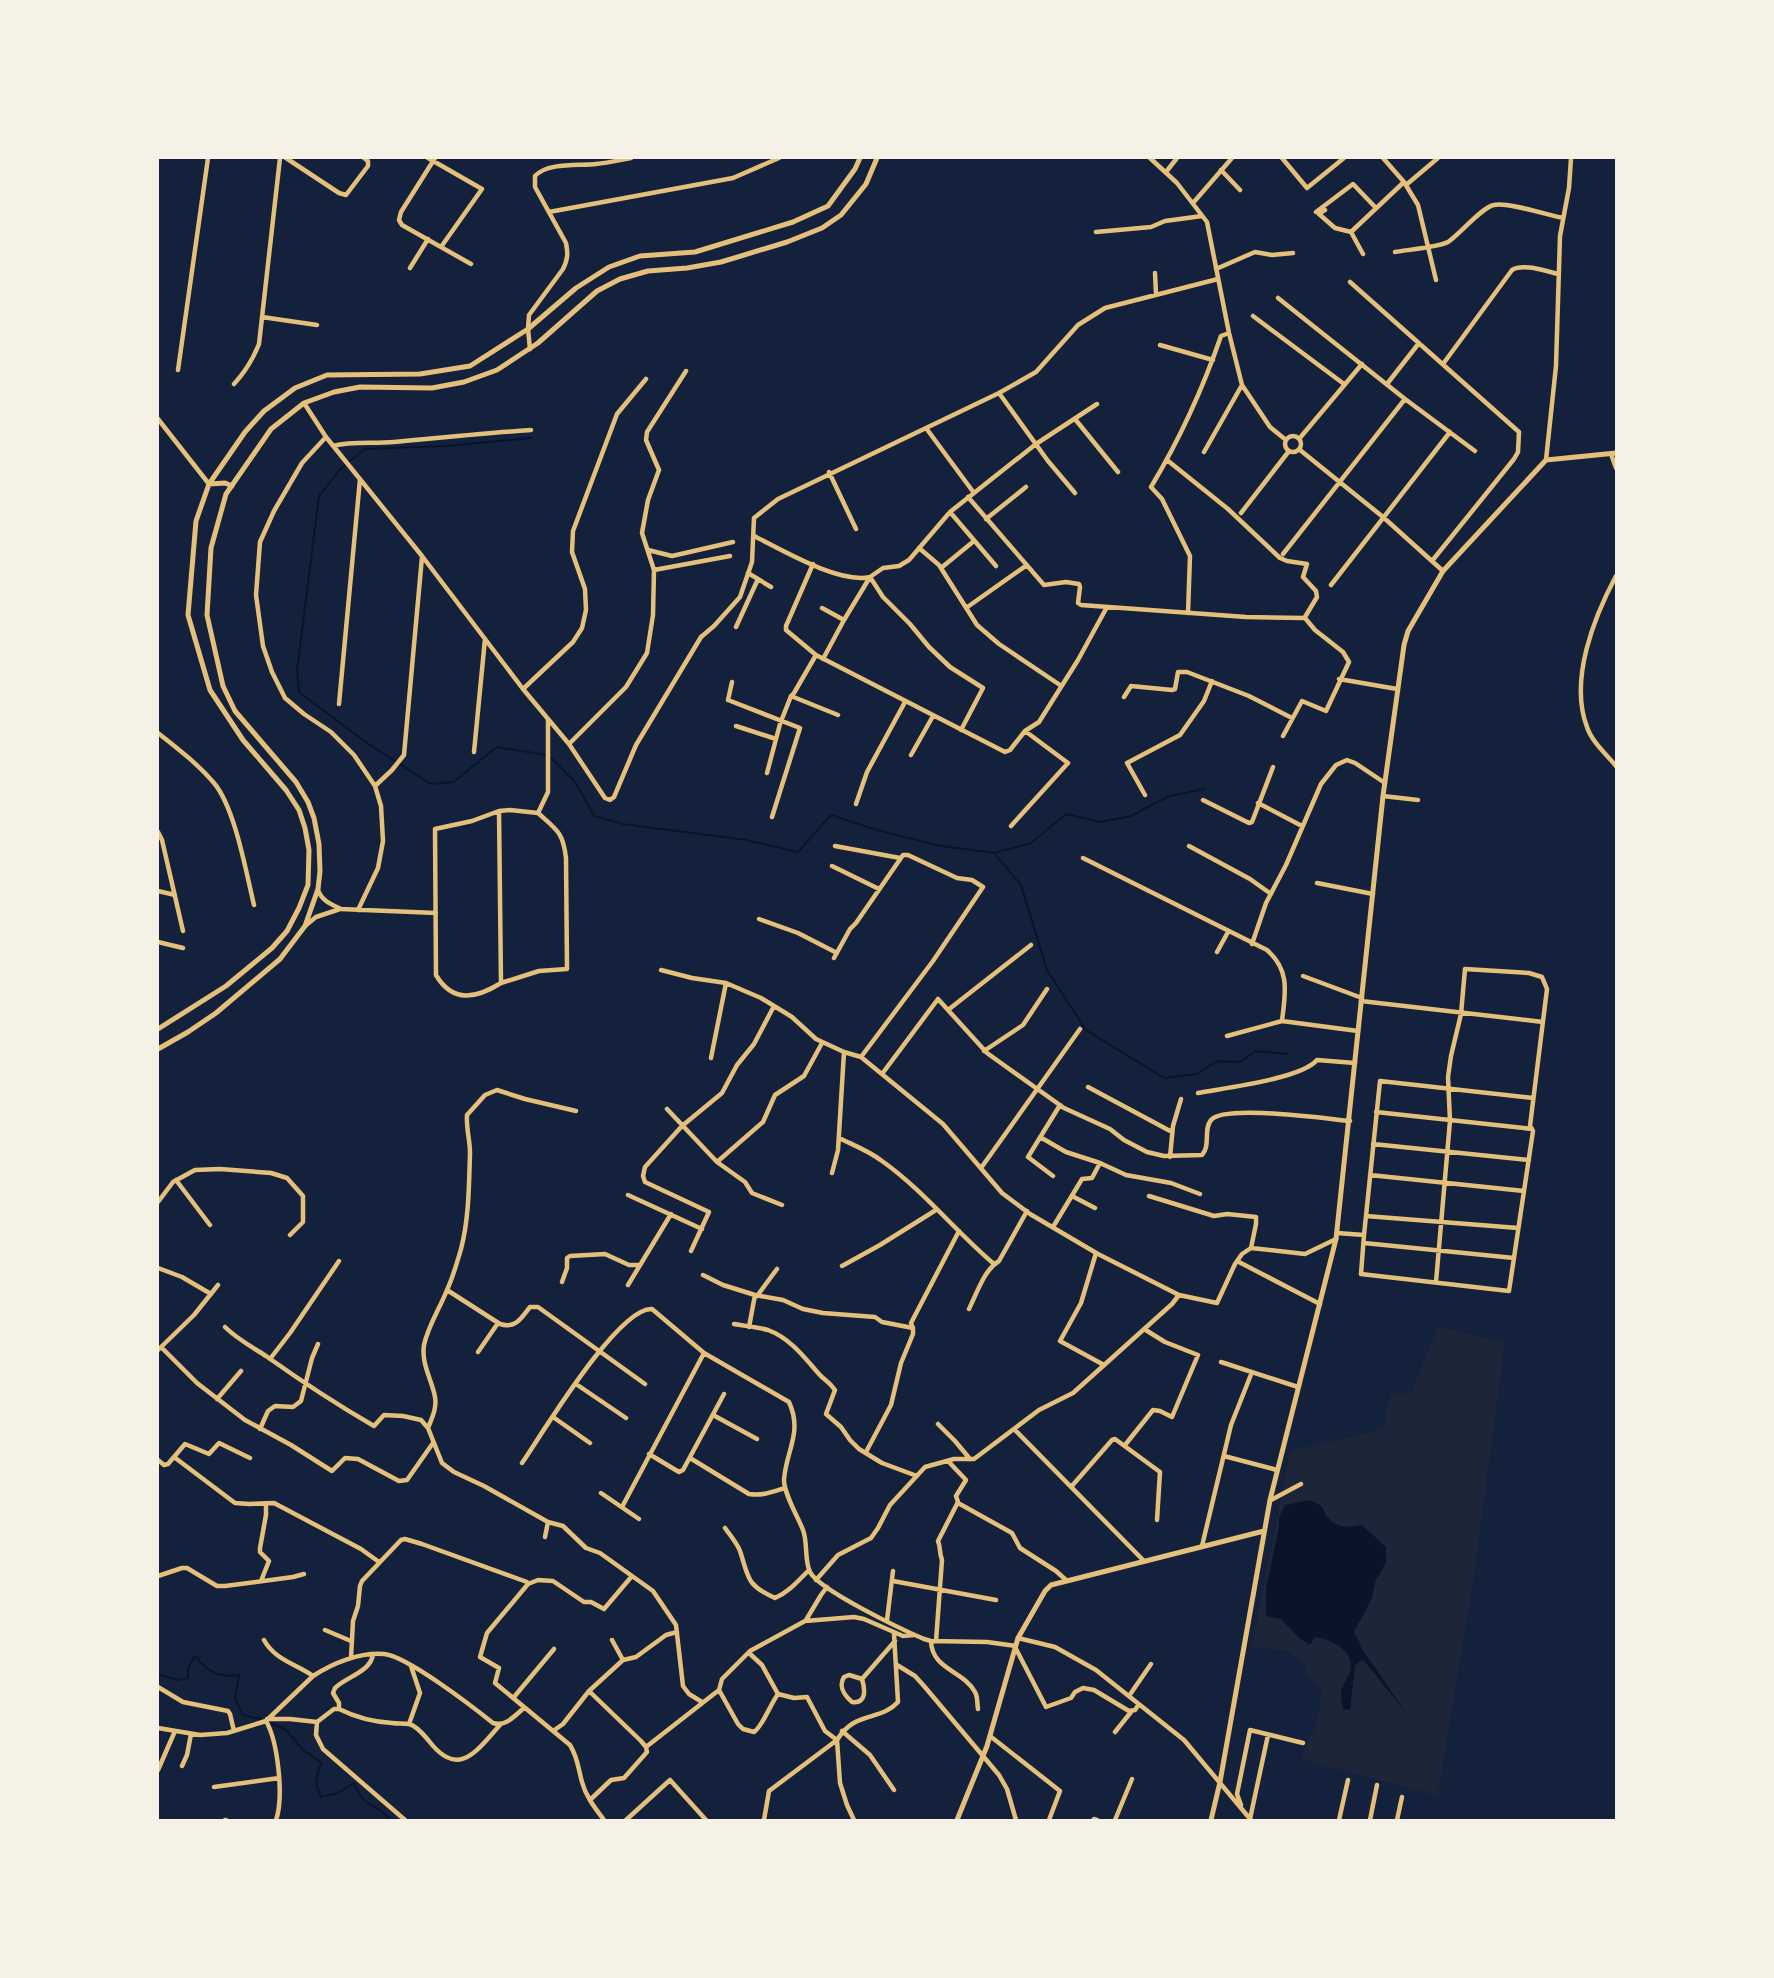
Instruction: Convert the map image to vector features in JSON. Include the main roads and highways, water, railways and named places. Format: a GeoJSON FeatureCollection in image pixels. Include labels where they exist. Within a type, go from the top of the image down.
{"type":"FeatureCollection","features":[{"type":"Feature","properties":{"kind":"waterway"},"geometry":{"type":"LineString","coordinates":[[531,438],[446,446],[365,449],[341,468],[319,496],[297,671],[299,692],[367,743],[431,784],[453,782],[497,747],[546,755]]}},
{"type":"Feature","properties":{"kind":"waterway"},"geometry":{"type":"LineString","coordinates":[[551,758],[576,783],[594,816],[623,824],[746,840],[798,852],[831,815],[941,846],[994,853],[1021,885],[1047,970],[1086,1030],[1164,1078],[1197,1074],[1217,1061],[1240,1062],[1256,1051],[1288,1054]]}},
{"type":"Feature","properties":{"kind":"waterway"},"geometry":{"type":"LineString","coordinates":[[994,853],[1031,843],[1066,814],[1100,822],[1131,816],[1169,796],[1205,789]]}},
{"type":"Feature","properties":{"kind":"waterway"},"geometry":{"type":"LineString","coordinates":[[158,1674],[177,1680],[188,1678],[188,1668],[195,1656],[214,1673],[239,1675],[235,1699],[243,1715],[260,1719]]}},
{"type":"Feature","properties":{"kind":"waterway"},"geometry":{"type":"LineString","coordinates":[[272,1724],[285,1729],[304,1751],[322,1763],[317,1780],[321,1797],[338,1793],[354,1783],[362,1798],[390,1820]]}}]}
